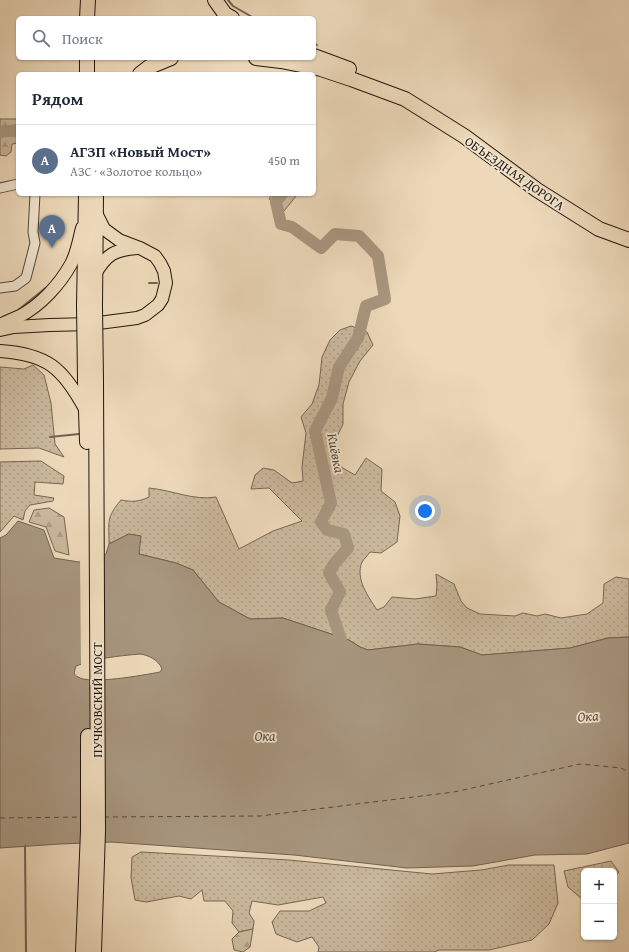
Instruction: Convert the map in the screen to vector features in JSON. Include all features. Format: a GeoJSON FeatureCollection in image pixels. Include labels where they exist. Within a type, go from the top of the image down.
{"type":"FeatureCollection","features":[{"type":"Feature","properties":{"kind":"highway"},"geometry":{"type":"LineString","coordinates":[[215,0],[225,14],[228,16]]}},
{"type":"Feature","properties":{"kind":"highway"},"geometry":{"type":"LineString","coordinates":[[316,57],[406,94]]}},
{"type":"Feature","properties":{"kind":"highway"},"geometry":{"type":"LineString","coordinates":[[87,60],[87,72]]}},
{"type":"Feature","properties":{"kind":"highway"},"geometry":{"type":"LineString","coordinates":[[143,72],[149,67],[166,60]]}},
{"type":"Feature","properties":{"kind":"highway"},"geometry":{"type":"LineString","coordinates":[[281,60],[321,69],[406,94]]}},
{"type":"Feature","properties":{"kind":"highway","name":"ОБЪЕЗДНАЯ ДОРОГА"},"geometry":{"type":"LineString","coordinates":[[406,94],[470,130],[542,183],[603,221],[629,231]]}},
{"type":"Feature","properties":{"kind":"highway","name":"ОБЪЕЗДНАЯ ДОРОГА"},"geometry":{"type":"LineString","coordinates":[[406,94],[537,190],[599,229],[629,240]]}},
{"type":"Feature","properties":{"kind":"highway"},"geometry":{"type":"LineString","coordinates":[[86,196],[91,214],[95,274],[90,306]]}},
{"type":"Feature","properties":{"kind":"highway"},"geometry":{"type":"LineString","coordinates":[[91,448],[91,214],[96,196]]}},
{"type":"Feature","properties":{"kind":"highway"},"geometry":{"type":"LineString","coordinates":[[90,380],[85,408],[91,448]]}},
{"type":"Feature","properties":{"kind":"highway","name":"ПУЧКОВСКИЙ МОСТ"},"geometry":{"type":"LineString","coordinates":[[83,952],[88,831],[88,601],[91,448]]}},
{"type":"Feature","properties":{"kind":"highway","name":"ПУЧКОВСКИЙ МОСТ"},"geometry":{"type":"LineString","coordinates":[[91,448],[98,831],[94,952]]}},
{"type":"Feature","properties":{"kind":"main road"},"geometry":{"type":"LineString","coordinates":[[0,325],[20,316],[35,306],[55,286],[71,263],[91,214],[104,229],[119,240],[140,248],[154,256],[160,262],[166,277],[165,291],[158,305],[145,315],[137,318],[91,324],[14,327],[0,330]]}},
{"type":"Feature","properties":{"kind":"main road"},"geometry":{"type":"LineString","coordinates":[[95,274],[102,261],[113,252],[123,249],[140,248]]}},
{"type":"Feature","properties":{"kind":"main road"},"geometry":{"type":"LineString","coordinates":[[0,351],[18,352],[35,356],[45,361],[64,377],[76,392],[85,408]]}},
{"type":"Feature","properties":{"kind":"street"},"geometry":{"type":"LineString","coordinates":[[0,188],[16,184]]}},
{"type":"Feature","properties":{"kind":"street"},"geometry":{"type":"LineString","coordinates":[[0,288],[15,286],[26,278],[35,243],[33,232],[35,196]]}},
{"type":"Feature","properties":{"kind":"green space"},"geometry":{"type":"Polygon","coordinates":[[[0,119],[16,119],[16,143],[12,144],[11,152],[6,156],[0,155],[0,119]]]}},
{"type":"Feature","properties":{"kind":"green space"},"geometry":{"type":"Polygon","coordinates":[[[271,196],[296,196],[284,211],[269,199],[271,196]]]}},
{"type":"Feature","properties":{"kind":"green space"},"geometry":{"type":"Polygon","coordinates":[[[351,326],[367,332],[373,345],[360,361],[349,382],[343,404],[343,424],[332,447],[341,467],[355,475],[366,458],[382,469],[381,491],[395,502],[400,516],[397,542],[381,553],[370,552],[362,562],[360,568],[361,581],[377,610],[384,607],[392,597],[415,599],[436,596],[436,574],[454,584],[461,601],[467,608],[480,614],[515,616],[523,613],[537,616],[545,614],[561,618],[587,614],[603,603],[604,584],[616,577],[629,579],[629,637],[608,638],[570,648],[482,655],[460,647],[418,644],[368,650],[349,640],[283,618],[250,619],[219,602],[193,570],[176,563],[139,554],[140,536],[129,534],[109,544],[109,520],[116,506],[121,500],[135,501],[149,497],[149,488],[199,498],[216,497],[239,549],[273,531],[302,521],[269,488],[251,489],[255,475],[263,468],[274,470],[292,483],[303,481],[302,467],[306,433],[301,417],[312,404],[319,385],[322,357],[330,340],[340,330],[351,326]]]}},
{"type":"Feature","properties":{"kind":"green space"},"geometry":{"type":"Polygon","coordinates":[[[33,365],[44,375],[51,403],[55,444],[64,457],[39,448],[0,449],[0,367],[24,369],[33,365]]]}},
{"type":"Feature","properties":{"kind":"green space"},"geometry":{"type":"Polygon","coordinates":[[[41,461],[64,476],[63,484],[35,482],[34,495],[54,498],[53,501],[30,505],[25,511],[23,520],[14,516],[0,532],[0,462],[41,461]]]}},
{"type":"Feature","properties":{"kind":"green space"},"geometry":{"type":"Polygon","coordinates":[[[49,508],[64,517],[69,555],[55,551],[46,527],[29,522],[34,510],[49,508]]]}},
{"type":"Feature","properties":{"kind":"green space"},"geometry":{"type":"Polygon","coordinates":[[[141,852],[289,860],[432,874],[481,870],[509,865],[554,865],[558,903],[549,924],[532,940],[489,950],[439,950],[434,952],[318,952],[319,947],[312,937],[297,942],[276,934],[272,922],[280,911],[309,911],[326,903],[323,897],[278,905],[252,901],[249,913],[254,921],[253,929],[239,932],[232,923],[233,911],[225,901],[204,901],[202,890],[191,899],[179,896],[146,902],[135,900],[131,878],[132,857],[141,852]]]}},
{"type":"Feature","properties":{"kind":"green space"},"geometry":{"type":"Polygon","coordinates":[[[611,861],[616,868],[581,868],[581,898],[568,887],[564,871],[611,861]]]}},
{"type":"Feature","properties":{"kind":"green space"},"geometry":{"type":"Polygon","coordinates":[[[253,929],[250,947],[243,952],[234,950],[232,939],[239,932],[253,929]]]}},
{"type":"Feature","properties":{"kind":"water","name":"Ока"},"geometry":{"type":"Polygon","coordinates":[[[18,521],[44,530],[54,558],[79,562],[106,554],[109,544],[129,534],[141,536],[139,554],[176,563],[193,570],[219,602],[250,619],[283,618],[349,640],[368,650],[418,644],[460,647],[482,655],[570,648],[608,638],[629,637],[629,843],[587,854],[535,855],[473,866],[407,868],[294,855],[111,842],[0,848],[0,538],[6,535],[18,521]],[[140,654],[91,661],[76,666],[74,673],[78,677],[84,679],[105,680],[160,672],[162,669],[161,666],[153,658],[140,654]]]}},
{"type":"Feature","properties":{"kind":"pier"},"geometry":{"type":"Polygon","coordinates":[[[104,553],[104,660],[81,666],[80,559],[104,553]]]}},
{"type":"Feature","properties":{"kind":"waterway"},"geometry":{"type":"LineString","coordinates":[[228,0],[233,6],[250,16]]}},
{"type":"Feature","properties":{"kind":"waterway","name":"Киёвка"},"geometry":{"type":"LineString","coordinates":[[0,132],[16,130]]}},
{"type":"Feature","properties":{"kind":"waterway","name":"Киёвка"},"geometry":{"type":"LineString","coordinates":[[280,196],[276,202],[281,224],[292,227],[321,248],[335,234],[359,236],[378,256],[385,299],[366,306],[358,338],[339,367],[332,398],[315,431],[331,503],[321,522],[327,530],[344,534],[348,548],[334,564],[329,573],[340,592],[331,610],[345,652]]}},
{"type":"Feature","properties":{"kind":"waterway"},"geometry":{"type":"LineString","coordinates":[[149,283],[157,283]]}},
{"type":"Feature","properties":{"kind":"waterway"},"geometry":{"type":"LineString","coordinates":[[17,311],[48,286]]}},
{"type":"Feature","properties":{"kind":"waterway"},"geometry":{"type":"LineString","coordinates":[[50,437],[79,434]]}},
{"type":"Feature","properties":{"kind":"waterway"},"geometry":{"type":"LineString","coordinates":[[25,846],[26,952]]}},
{"type":"Feature","properties":{"kind":"ferry route"},"geometry":{"type":"LineString","coordinates":[[104,817],[260,816],[454,792],[580,764],[621,768],[629,772]]}},
{"type":"Feature","properties":{"kind":"ferry route"},"geometry":{"type":"LineString","coordinates":[[0,818],[82,817]]}},
{"type":"Feature","properties":{"kind":"place","name":"АГЗП «Новый Мост»"},"geometry":{"type":"Point","coordinates":[52,248]}}]}
